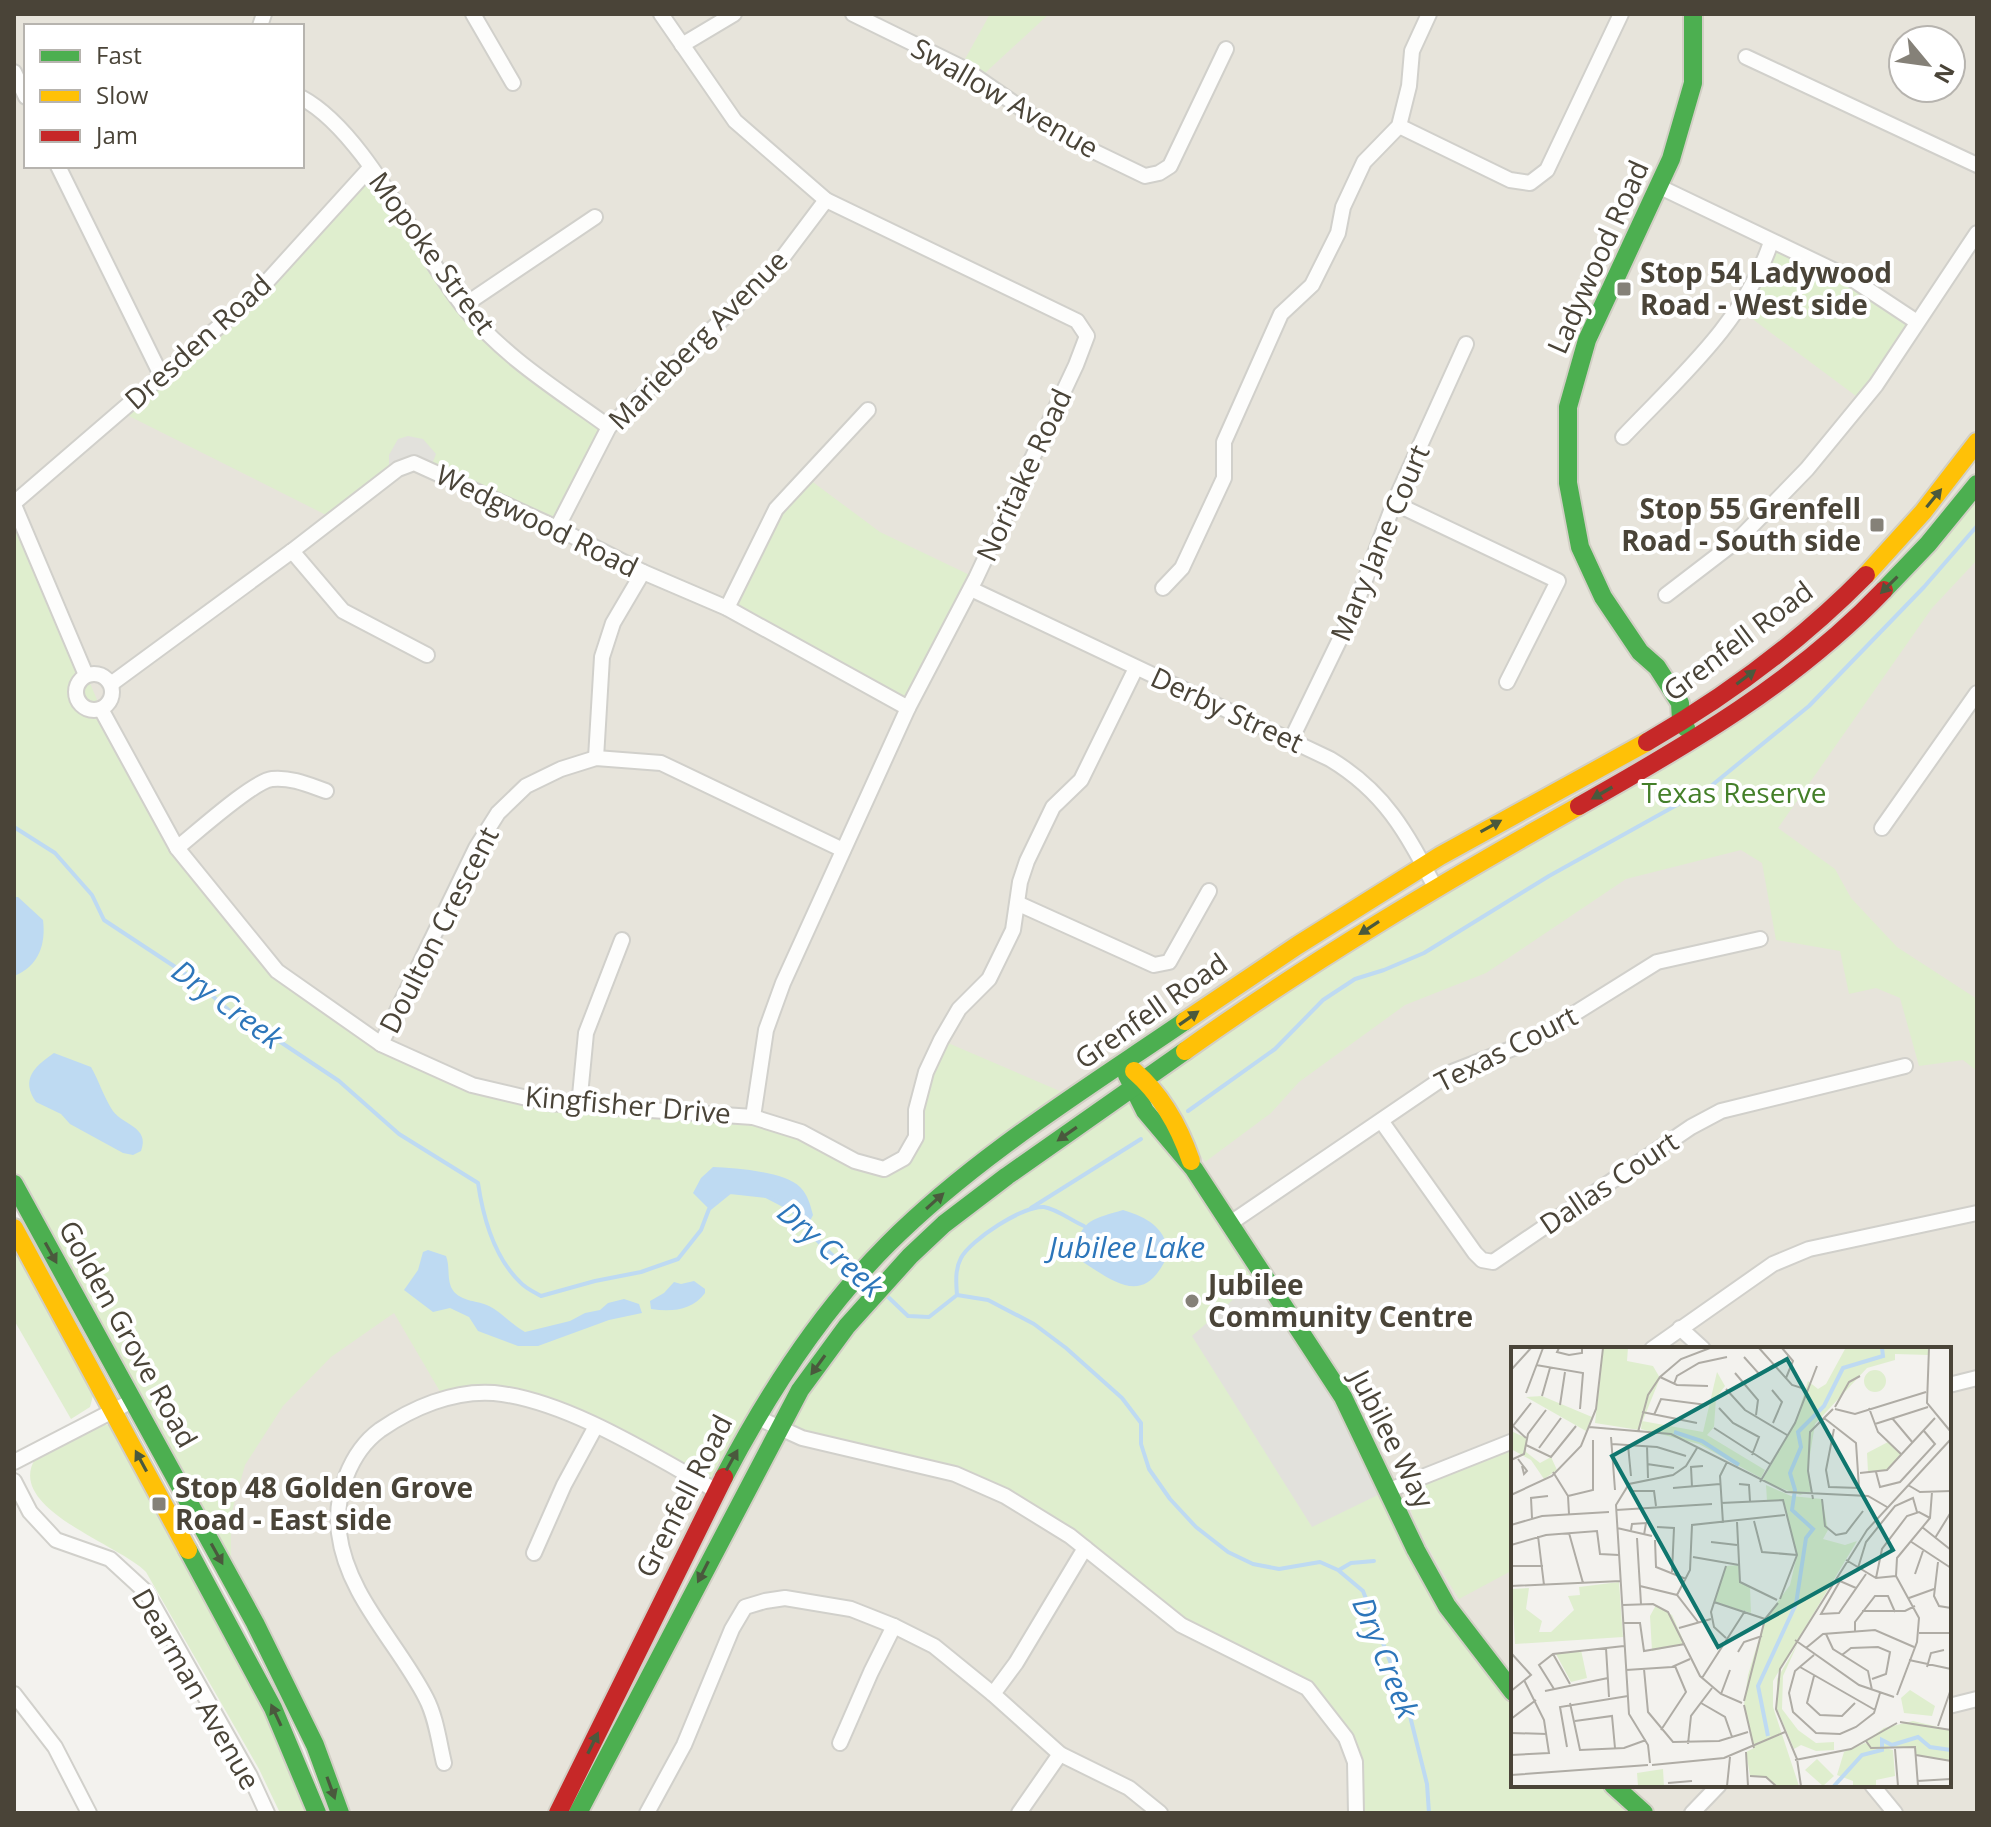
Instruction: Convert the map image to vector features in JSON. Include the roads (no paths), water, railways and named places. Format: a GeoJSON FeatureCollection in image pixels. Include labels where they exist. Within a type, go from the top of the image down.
{"type":"FeatureCollection","features":[{"type":"Feature","properties":{"kind":"main road","name":"Ladywood Road"},"geometry":{"type":"LineString","coordinates":[[1693,14],[1693,83],[1671,159],[1587,340],[1568,407],[1568,483],[1580,547],[1603,597],[1640,652],[1657,667],[1680,703],[1681,720],[1694,740]]}},
{"type":"Feature","properties":{"kind":"main road","name":"Grenfell Road"},"geometry":{"type":"LineString","coordinates":[[558,1813],[715,1490],[756,1417],[806,1337],[878,1254],[971,1171],[1277,958],[1424,866],[1726,692],[1849,591],[1919,517],[1977,442]]}},
{"type":"Feature","properties":{"kind":"main road","name":"Grenfell Road"},"geometry":{"type":"LineString","coordinates":[[578,1813],[778,1428],[817,1365],[864,1305],[935,1232],[1235,1015],[1435,887],[1694,740],[1753,702],[1848,625],[1908,566],[1977,484]]}},
{"type":"Feature","properties":{"kind":"main road","name":"Jubilee Way"},"geometry":{"type":"LineString","coordinates":[[1125,1063],[1137,1084],[1183,1137],[1194,1169],[1343,1397],[1416,1550],[1447,1606],[1511,1689]]}},
{"type":"Feature","properties":{"kind":"main road","name":"Golden Grove Road"},"geometry":{"type":"LineString","coordinates":[[14,1184],[255,1623],[315,1745],[340,1813]]}},
{"type":"Feature","properties":{"kind":"main road","name":"Golden Grove Road"},"geometry":{"type":"LineString","coordinates":[[14,1228],[273,1708],[317,1813]]}},
{"type":"Feature","properties":{"kind":"main road"},"geometry":{"type":"LineString","coordinates":[[1615,1787],[1644,1813]]}},
{"type":"Feature","properties":{"kind":"street"},"geometry":{"type":"LineString","coordinates":[[473,14],[513,83]]}},
{"type":"Feature","properties":{"kind":"street","name":"Noritake Road"},"geometry":{"type":"LineString","coordinates":[[661,14],[735,121],[826,200],[1077,321],[1087,336],[971,589],[908,708],[783,983],[766,1030],[753,1117]]}},
{"type":"Feature","properties":{"kind":"street"},"geometry":{"type":"LineString","coordinates":[[682,45],[734,14]]}},
{"type":"Feature","properties":{"kind":"street","name":"Swallow Avenue"},"geometry":{"type":"LineString","coordinates":[[853,14],[963,68],[1060,135],[1145,176],[1159,173],[1170,166],[1226,49]]}},
{"type":"Feature","properties":{"kind":"street"},"geometry":{"type":"LineString","coordinates":[[1163,588],[1182,568],[1224,478],[1224,442],[1281,314],[1312,285],[1338,233],[1343,207],[1364,162],[1399,126],[1409,86],[1412,51],[1429,14]]}},
{"type":"Feature","properties":{"kind":"street"},"geometry":{"type":"LineString","coordinates":[[1399,126],[1510,180],[1530,183],[1547,170],[1621,14]]}},
{"type":"Feature","properties":{"kind":"street"},"geometry":{"type":"LineString","coordinates":[[1746,57],[1977,165]]}},
{"type":"Feature","properties":{"kind":"street"},"geometry":{"type":"LineString","coordinates":[[14,72],[24,93]]}},
{"type":"Feature","properties":{"kind":"street","name":"Mopoke Street"},"geometry":{"type":"LineString","coordinates":[[304,99],[352,142],[463,306],[504,350],[609,427]]}},
{"type":"Feature","properties":{"kind":"street"},"geometry":{"type":"LineString","coordinates":[[59,168],[161,375]]}},
{"type":"Feature","properties":{"kind":"street","name":"Dresden Road"},"geometry":{"type":"LineString","coordinates":[[14,504],[252,298],[370,168]]}},
{"type":"Feature","properties":{"kind":"street"},"geometry":{"type":"LineString","coordinates":[[1660,187],[1852,279],[1917,322]]}},
{"type":"Feature","properties":{"kind":"street","name":"Marieberg Avenue"},"geometry":{"type":"LineString","coordinates":[[557,528],[609,427],[771,273],[826,200]]}},
{"type":"Feature","properties":{"kind":"street"},"geometry":{"type":"LineString","coordinates":[[463,306],[595,217]]}},
{"type":"Feature","properties":{"kind":"street"},"geometry":{"type":"LineString","coordinates":[[1666,595],[1739,539],[1807,469],[1872,391],[1977,233]]}},
{"type":"Feature","properties":{"kind":"street"},"geometry":{"type":"LineString","coordinates":[[1623,437],[1739,309],[1763,266],[1771,242]]}},
{"type":"Feature","properties":{"kind":"street","name":"Mary Jane Court"},"geometry":{"type":"LineString","coordinates":[[1291,740],[1353,612],[1394,503],[1466,344]]}},
{"type":"Feature","properties":{"kind":"street"},"geometry":{"type":"LineString","coordinates":[[727,608],[776,509],[868,410]]}},
{"type":"Feature","properties":{"kind":"street","name":"Wedgwood Road"},"geometry":{"type":"LineString","coordinates":[[111,684],[398,469],[414,463],[557,528],[643,572],[727,608],[908,708]]}},
{"type":"Feature","properties":{"kind":"street"},"geometry":{"type":"LineString","coordinates":[[1394,503],[1558,581],[1507,682]]}},
{"type":"Feature","properties":{"kind":"street"},"geometry":{"type":"LineString","coordinates":[[14,504],[86,675]]}},
{"type":"Feature","properties":{"kind":"street"},"geometry":{"type":"LineString","coordinates":[[292,551],[343,611],[427,655]]}},
{"type":"Feature","properties":{"kind":"street"},"geometry":{"type":"LineString","coordinates":[[596,758],[602,657],[613,623],[643,572]]}},
{"type":"Feature","properties":{"kind":"street","name":"Derby Street"},"geometry":{"type":"LineString","coordinates":[[971,589],[1330,759],[1371,788],[1399,821],[1435,887]]}},
{"type":"Feature","properties":{"kind":"street"},"geometry":{"type":"LineString","coordinates":[[1136,668],[1081,780],[1053,807],[1027,861],[1020,882],[1019,904],[1154,965],[1169,962],[1209,891]]}},
{"type":"Feature","properties":{"kind":"street"},"geometry":{"type":"LineString","coordinates":[[86,675],[103,675],[111,684],[112,695],[101,709],[89,710],[79,703],[75,690],[86,675]]}},
{"type":"Feature","properties":{"kind":"street"},"geometry":{"type":"LineString","coordinates":[[1882,828],[1977,693]]}},
{"type":"Feature","properties":{"kind":"street","name":"Kingfisher Drive"},"geometry":{"type":"LineString","coordinates":[[101,709],[177,848],[277,971],[381,1044],[472,1085],[548,1103],[753,1117],[801,1132],[855,1161],[884,1169],[904,1158],[916,1137],[916,1110],[926,1072],[959,1009],[989,979],[1013,930],[1019,904]]}},
{"type":"Feature","properties":{"kind":"street","name":"Doulton Crescent"},"geometry":{"type":"LineString","coordinates":[[381,1044],[476,848],[498,813],[526,786],[561,769],[596,758],[661,763],[843,850]]}},
{"type":"Feature","properties":{"kind":"street"},"geometry":{"type":"LineString","coordinates":[[177,848],[235,801],[269,779],[294,780],[326,791]]}},
{"type":"Feature","properties":{"kind":"street","name":"Texas Court"},"geometry":{"type":"LineString","coordinates":[[1229,1224],[1452,1072],[1529,1042],[1657,962],[1760,939]]}},
{"type":"Feature","properties":{"kind":"street"},"geometry":{"type":"LineString","coordinates":[[579,1106],[586,1033],[622,940]]}},
{"type":"Feature","properties":{"kind":"street","name":"Dallas Court"},"geometry":{"type":"LineString","coordinates":[[1382,1122],[1475,1253],[1482,1260],[1493,1262],[1691,1127],[1721,1111],[1905,1066]]}},
{"type":"Feature","properties":{"kind":"street"},"geometry":{"type":"LineString","coordinates":[[1655,1347],[1773,1264],[1809,1249],[1977,1213]]}},
{"type":"Feature","properties":{"kind":"street"},"geometry":{"type":"LineString","coordinates":[[1680,1328],[1701,1347]]}},
{"type":"Feature","properties":{"kind":"street"},"geometry":{"type":"LineString","coordinates":[[1951,1384],[1977,1378]]}},
{"type":"Feature","properties":{"kind":"street"},"geometry":{"type":"LineString","coordinates":[[444,1763],[427,1700],[372,1614],[347,1567],[338,1531],[339,1501],[349,1468],[369,1439],[396,1419],[421,1406],[464,1395],[493,1393],[530,1401],[596,1426],[715,1490]]}},
{"type":"Feature","properties":{"kind":"street"},"geometry":{"type":"LineString","coordinates":[[14,1462],[132,1401]]}},
{"type":"Feature","properties":{"kind":"street"},"geometry":{"type":"LineString","coordinates":[[756,1417],[822,1444],[955,1474],[1005,1496],[1042,1517],[1085,1548],[1181,1625],[1307,1688],[1346,1738],[1355,1762],[1356,1813]]}},
{"type":"Feature","properties":{"kind":"street"},"geometry":{"type":"LineString","coordinates":[[534,1553],[564,1485],[596,1426]]}},
{"type":"Feature","properties":{"kind":"street"},"geometry":{"type":"LineString","coordinates":[[1387,1491],[1511,1442]]}},
{"type":"Feature","properties":{"kind":"street","name":"Dearman Avenue"},"geometry":{"type":"LineString","coordinates":[[14,1481],[30,1512],[56,1540],[110,1559],[146,1592],[250,1776],[267,1813]]}},
{"type":"Feature","properties":{"kind":"street"},"geometry":{"type":"LineString","coordinates":[[993,1694],[1016,1663],[1085,1548]]}},
{"type":"Feature","properties":{"kind":"street"},"geometry":{"type":"LineString","coordinates":[[647,1813],[684,1745],[732,1629],[745,1607],[785,1598],[851,1609],[934,1646],[1060,1754],[1129,1788],[1160,1813]]}},
{"type":"Feature","properties":{"kind":"street"},"geometry":{"type":"LineString","coordinates":[[840,1743],[894,1626]]}},
{"type":"Feature","properties":{"kind":"street"},"geometry":{"type":"LineString","coordinates":[[14,1694],[55,1747],[89,1813]]}},
{"type":"Feature","properties":{"kind":"street"},"geometry":{"type":"LineString","coordinates":[[1951,1706],[1977,1699]]}},
{"type":"Feature","properties":{"kind":"street"},"geometry":{"type":"LineString","coordinates":[[1019,1813],[1060,1754]]}},
{"type":"Feature","properties":{"kind":"street"},"geometry":{"type":"LineString","coordinates":[[1692,1813],[1717,1787]]}},
{"type":"Feature","properties":{"kind":"street"},"geometry":{"type":"LineString","coordinates":[[1874,1787],[1895,1813]]}},
{"type":"Feature","properties":{"kind":"water"},"geometry":{"type":"Polygon","coordinates":[[[14,897],[18,897],[43,920],[44,929],[42,946],[35,960],[14,976],[14,897]]]}},
{"type":"Feature","properties":{"kind":"water"},"geometry":{"type":"Polygon","coordinates":[[[54,1053],[91,1067],[115,1114],[142,1136],[141,1151],[133,1155],[123,1153],[36,1102],[29,1086],[32,1074],[54,1053]]]}},
{"type":"Feature","properties":{"kind":"water"},"geometry":{"type":"Polygon","coordinates":[[[713,1167],[758,1171],[793,1182],[803,1190],[811,1207],[813,1215],[806,1229],[782,1205],[754,1195],[730,1192],[709,1209],[693,1193],[701,1178],[713,1167]]]}},
{"type":"Feature","properties":{"kind":"water","name":"Jubilee Lake"},"geometry":{"type":"Polygon","coordinates":[[[1123,1210],[1153,1224],[1163,1236],[1169,1252],[1151,1280],[1141,1285],[1119,1283],[1080,1260],[1079,1237],[1087,1224],[1123,1210]]]}},
{"type":"Feature","properties":{"kind":"water"},"geometry":{"type":"Polygon","coordinates":[[[428,1250],[446,1256],[454,1292],[489,1306],[525,1332],[570,1321],[624,1299],[639,1304],[642,1313],[609,1320],[538,1346],[518,1346],[478,1331],[469,1317],[450,1308],[433,1312],[404,1290],[418,1270],[423,1252],[428,1250]]]}},
{"type":"Feature","properties":{"kind":"water"},"geometry":{"type":"Polygon","coordinates":[[[694,1281],[705,1289],[705,1293],[694,1304],[673,1310],[651,1309],[650,1301],[664,1293],[674,1282],[694,1281]]]}},
{"type":"Feature","properties":{"kind":"waterway"},"geometry":{"type":"LineString","coordinates":[[1188,1111],[1275,1049],[1323,1000],[1355,979],[1424,953],[1549,876],[1711,786],[1809,706],[1924,587],[1977,526]]}},
{"type":"Feature","properties":{"kind":"waterway","name":"Dry Creek"},"geometry":{"type":"LineString","coordinates":[[14,827],[55,853],[92,895],[104,920],[192,978],[240,1020],[279,1041],[339,1081],[399,1134],[478,1183],[487,1223],[503,1261],[522,1284],[541,1296],[641,1272],[678,1259],[701,1230],[709,1209],[730,1192],[766,1196],[793,1210],[806,1229],[832,1255],[857,1270]]}},
{"type":"Feature","properties":{"kind":"waterway"},"geometry":{"type":"LineString","coordinates":[[1031,1208],[1141,1139]]}},
{"type":"Feature","properties":{"kind":"waterway"},"geometry":{"type":"LineString","coordinates":[[957,1295],[956,1280],[961,1258],[975,1242],[998,1225],[1024,1212],[1044,1207],[1084,1226]]}},
{"type":"Feature","properties":{"kind":"waterway","name":"Dry Creek"},"geometry":{"type":"LineString","coordinates":[[885,1294],[908,1316],[929,1317],[957,1295],[988,1300],[1034,1324],[1122,1398],[1141,1423],[1141,1444],[1149,1469],[1170,1499],[1196,1527],[1228,1552],[1253,1564],[1279,1569],[1320,1562],[1338,1570],[1363,1591],[1408,1708],[1427,1784],[1429,1813]]}},
{"type":"Feature","properties":{"kind":"waterway"},"geometry":{"type":"LineString","coordinates":[[1339,1570],[1351,1563],[1374,1561]]}},
{"type":"Feature","properties":{"kind":"place","name":"Stop 54 Ladywood Road - West side"},"geometry":{"type":"Point","coordinates":[1624,289]}},
{"type":"Feature","properties":{"kind":"place","name":"Stop 55 Grenfell Road - South side"},"geometry":{"type":"Point","coordinates":[1877,525]}},
{"type":"Feature","properties":{"kind":"place","name":"Jubilee Community Centre"},"geometry":{"type":"Point","coordinates":[1192,1301]}},
{"type":"Feature","properties":{"kind":"place","name":"Stop 48 Golden Grove Road - East side"},"geometry":{"type":"Point","coordinates":[159,1504]}},
{"type":"Feature","properties":{"kind":"park label","name":"Texas Reserve"},"geometry":{"type":"Point","coordinates":[1734,793]}}]}
